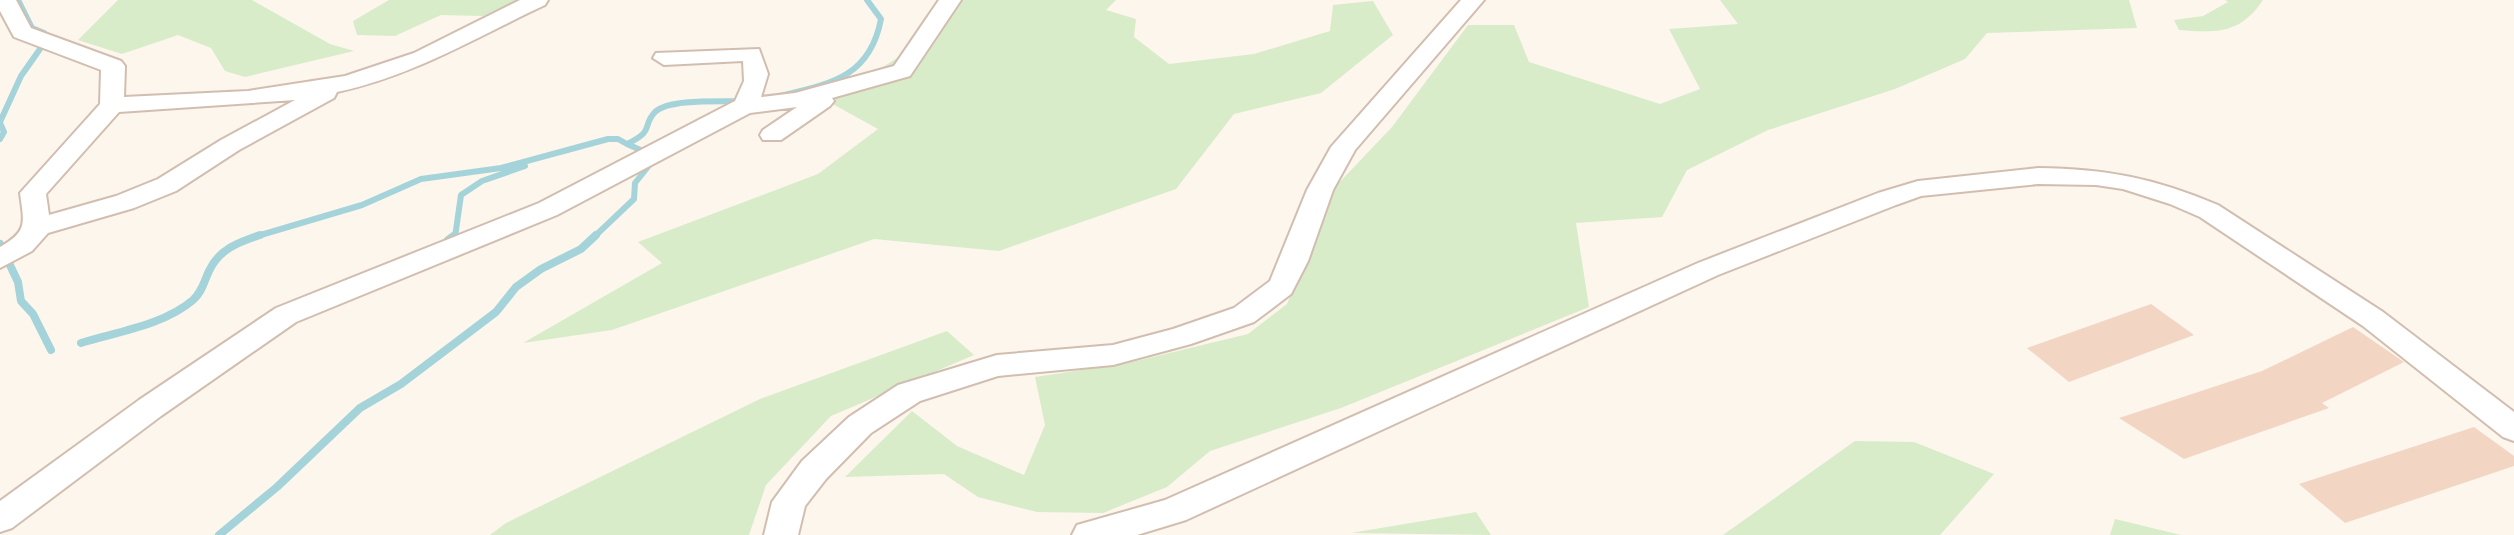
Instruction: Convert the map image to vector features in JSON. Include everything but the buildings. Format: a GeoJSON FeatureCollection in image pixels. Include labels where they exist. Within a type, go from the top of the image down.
{"type":"FeatureCollection","features":[{"type":"Feature","properties":{"kind":"street"},"geometry":{"type":"LineString","coordinates":[[4,256],[35,236],[38,227],[33,193],[112,105],[113,65],[22,32],[5,0]]}},
{"type":"Feature","properties":{"kind":"street"},"geometry":{"type":"LineString","coordinates":[[38,227],[125,202],[167,185],[230,145],[340,86],[395,68],[537,0]]}},
{"type":"Feature","properties":{"kind":"street"},"geometry":{"type":"LineString","coordinates":[[0,519],[150,408],[286,315],[548,209],[649,158],[747,102],[796,100],[902,71],[950,0]]}},
{"type":"Feature","properties":{"kind":"street"},"geometry":{"type":"LineString","coordinates":[[781,535],[789,502],[814,470],[860,425],[909,393],[998,366],[1113,355],[1181,337],[1244,314],[1281,287],[1294,261],[1320,190],[1344,148],[1473,0]]}},
{"type":"Feature","properties":{"kind":"street"},"geometry":{"type":"LineString","coordinates":[[664,58],[751,54],[758,67],[755,89],[747,102]]}},
{"type":"Feature","properties":{"kind":"street"},"geometry":{"type":"LineString","coordinates":[[112,105],[208,101],[340,86]]}},
{"type":"Feature","properties":{"kind":"street"},"geometry":{"type":"LineString","coordinates":[[772,135],[823,100],[822,92]]}},
{"type":"Feature","properties":{"kind":"street"},"geometry":{"type":"LineString","coordinates":[[1089,535],[1174,511],[1708,269],[1887,199],[1918,189],[2038,176],[2096,177],[2140,186],[2209,211],[2373,319],[2514,429]]}},
{"type":"Feature","properties":{"kind":"green space"},"geometry":{"type":"Polygon","coordinates":[[[118,0],[252,0],[330,44],[354,51],[245,77],[225,71],[211,48],[178,35],[122,54],[78,40],[118,0]]]}},
{"type":"Feature","properties":{"kind":"green space"},"geometry":{"type":"Polygon","coordinates":[[[389,0],[518,0],[483,16],[441,15],[395,36],[357,35],[353,21],[389,0]]]}},
{"type":"Feature","properties":{"kind":"green space"},"geometry":{"type":"Polygon","coordinates":[[[958,0],[1116,0],[1106,10],[1136,19],[1134,37],[1169,64],[1254,54],[1330,31],[1333,5],[1373,1],[1393,35],[1321,93],[1234,114],[1176,189],[999,251],[874,239],[612,330],[523,343],[662,263],[638,242],[818,174],[878,129],[829,102],[900,56],[958,0]]]}},
{"type":"Feature","properties":{"kind":"green space"},"geometry":{"type":"Polygon","coordinates":[[[1720,0],[2129,0],[2137,28],[1987,33],[1965,59],[1895,89],[1768,130],[1687,170],[1662,217],[1576,223],[1589,307],[1341,408],[1210,451],[1167,487],[1103,513],[1037,512],[978,497],[944,474],[845,477],[912,411],[957,446],[1024,475],[1045,425],[1035,377],[1128,363],[1248,334],[1287,304],[1334,188],[1392,127],[1468,25],[1514,25],[1529,62],[1660,104],[1700,89],[1669,29],[1738,24],[1720,0]]]}},
{"type":"Feature","properties":{"kind":"green space"},"geometry":{"type":"Polygon","coordinates":[[[2225,0],[2263,0],[2246,19],[2227,29],[2179,30],[2174,20],[2203,16],[2228,2],[2225,0]]]}},
{"type":"Feature","properties":{"kind":"green space"},"geometry":{"type":"Polygon","coordinates":[[[947,331],[974,355],[831,416],[766,485],[749,535],[490,535],[506,523],[760,399],[947,331]]]}},
{"type":"Feature","properties":{"kind":"green space"},"geometry":{"type":"Polygon","coordinates":[[[1855,441],[1914,442],[1994,474],[1940,535],[1723,535],[1855,441]]]}},
{"type":"Feature","properties":{"kind":"green space"},"geometry":{"type":"Polygon","coordinates":[[[1476,512],[1491,535],[1351,533],[1476,512]]]}},
{"type":"Feature","properties":{"kind":"green space"},"geometry":{"type":"Polygon","coordinates":[[[2115,519],[2181,535],[2110,535],[2115,519]]]}},
{"type":"Feature","properties":{"kind":"waterway"},"geometry":{"type":"LineString","coordinates":[[18,0],[32,28],[44,33]]}},
{"type":"Feature","properties":{"kind":"waterway"},"geometry":{"type":"LineString","coordinates":[[780,96],[831,82],[858,66],[876,38],[881,19],[867,0]]}},
{"type":"Feature","properties":{"kind":"waterway"},"geometry":{"type":"LineString","coordinates":[[0,122],[21,76],[40,49]]}},
{"type":"Feature","properties":{"kind":"waterway"},"geometry":{"type":"LineString","coordinates":[[627,144],[645,132],[651,117],[662,108],[684,103],[744,101]]}},
{"type":"Feature","properties":{"kind":"waterway"},"geometry":{"type":"LineString","coordinates":[[0,123],[4,132],[0,139]]}},
{"type":"Feature","properties":{"kind":"waterway"},"geometry":{"type":"LineString","coordinates":[[258,236],[362,205],[421,179],[501,168],[608,139],[618,139],[627,144]]}},
{"type":"Feature","properties":{"kind":"waterway"},"geometry":{"type":"LineString","coordinates":[[594,237],[634,199],[635,183],[651,163],[645,152],[627,144]]}},
{"type":"Feature","properties":{"kind":"waterway"},"geometry":{"type":"LineString","coordinates":[[455,237],[461,195],[482,181],[525,166]]}},
{"type":"Feature","properties":{"kind":"waterway"},"geometry":{"type":"LineString","coordinates":[[448,240],[455,235]]}},
{"type":"Feature","properties":{"kind":"waterway"},"geometry":{"type":"LineString","coordinates":[[219,535],[277,487],[360,408],[401,384],[496,312],[516,287],[541,269],[581,249],[596,235]]}},
{"type":"Feature","properties":{"kind":"waterway"},"geometry":{"type":"LineString","coordinates":[[81,343],[140,327],[181,309],[199,294],[218,257],[237,244],[258,236]]}},
{"type":"Feature","properties":{"kind":"waterway"},"geometry":{"type":"LineString","coordinates":[[0,244],[18,282],[21,301],[33,314],[51,350]]}}]}
